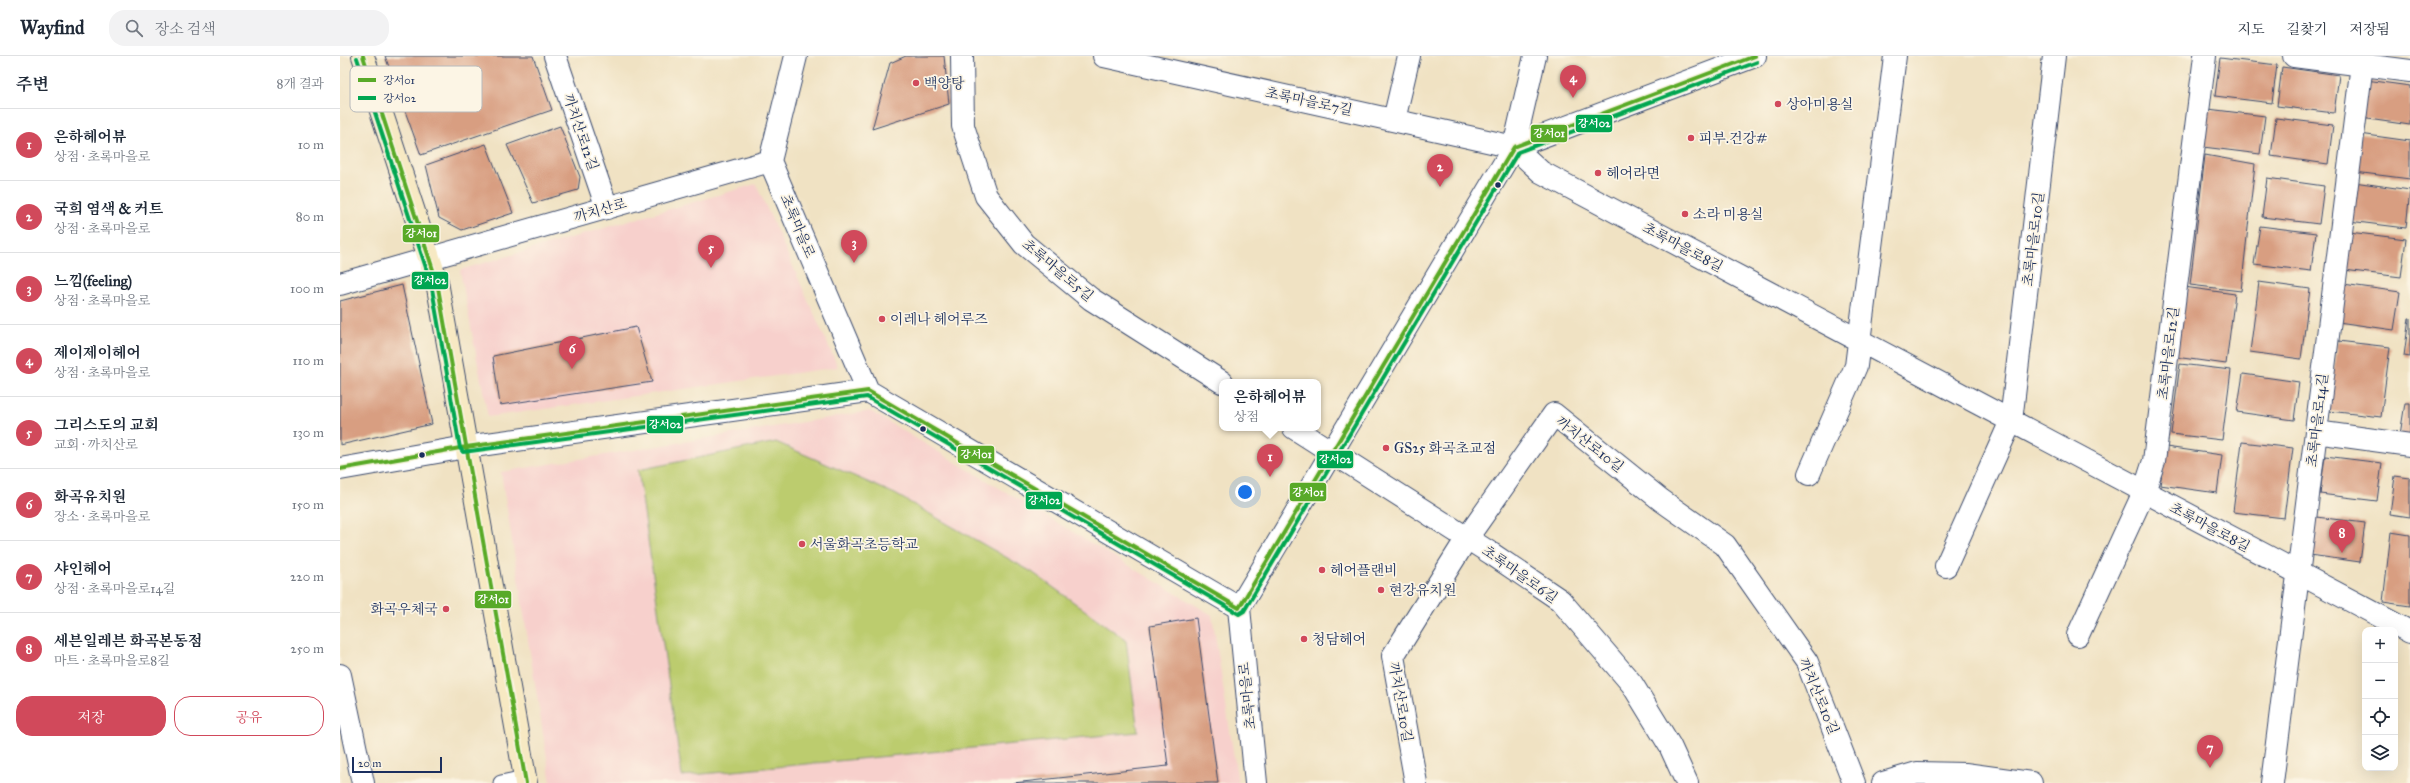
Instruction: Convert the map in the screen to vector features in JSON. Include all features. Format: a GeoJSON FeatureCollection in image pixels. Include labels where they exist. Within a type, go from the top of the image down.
{"type":"FeatureCollection","features":[{"type":"Feature","properties":{"kind":"street"},"geometry":{"type":"LineString","coordinates":[[363,56],[366,66]]}},
{"type":"Feature","properties":{"kind":"street","name":"까치산로12길"},"geometry":{"type":"LineString","coordinates":[[555,56],[607,208]]}},
{"type":"Feature","properties":{"kind":"street"},"geometry":{"type":"LineString","coordinates":[[770,161],[796,56]]}},
{"type":"Feature","properties":{"kind":"street","name":"초록마을로5길"},"geometry":{"type":"LineString","coordinates":[[962,56],[962,126],[986,196],[1024,244],[1091,299],[1219,380]]}},
{"type":"Feature","properties":{"kind":"street"},"geometry":{"type":"LineString","coordinates":[[1394,120],[1409,56]]}},
{"type":"Feature","properties":{"kind":"street"},"geometry":{"type":"LineString","coordinates":[[340,469],[466,447],[868,391],[1239,608],[1514,147],[1535,56]]}},
{"type":"Feature","properties":{"kind":"street"},"geometry":{"type":"LineString","coordinates":[[1514,147],[1755,56]]}},
{"type":"Feature","properties":{"kind":"street"},"geometry":{"type":"LineString","coordinates":[[1809,474],[1856,366],[1858,340],[1895,56]]}},
{"type":"Feature","properties":{"kind":"street","name":"초록마을로10길"},"geometry":{"type":"LineString","coordinates":[[2011,421],[2054,56]]}},
{"type":"Feature","properties":{"kind":"street","name":"초록마을로12길"},"geometry":{"type":"LineString","coordinates":[[2078,635],[2144,492],[2154,461],[2205,56]]}},
{"type":"Feature","properties":{"kind":"street"},"geometry":{"type":"LineString","coordinates":[[2294,56],[2362,61],[2410,71]]}},
{"type":"Feature","properties":{"kind":"street","name":"초록마을로7길"},"geometry":{"type":"LineString","coordinates":[[1113,57],[1514,147]]}},
{"type":"Feature","properties":{"kind":"street","name":"초록마을로14길"},"geometry":{"type":"LineString","coordinates":[[2272,783],[2362,61]]}},
{"type":"Feature","properties":{"kind":"street"},"geometry":{"type":"LineString","coordinates":[[381,112],[436,282],[525,780]]}},
{"type":"Feature","properties":{"kind":"street","name":"초록마을로8길"},"geometry":{"type":"LineString","coordinates":[[1514,147],[1541,172],[2410,632]]}},
{"type":"Feature","properties":{"kind":"street","name":"까치산로"},"geometry":{"type":"LineString","coordinates":[[340,284],[770,161]]}},
{"type":"Feature","properties":{"kind":"street","name":"초록마을로"},"geometry":{"type":"LineString","coordinates":[[770,161],[868,391]]}},
{"type":"Feature","properties":{"kind":"street","name":"까치산로10길"},"geometry":{"type":"LineString","coordinates":[[1416,783],[1393,656],[1467,538],[1554,414],[1661,500],[1725,545],[1807,662],[1854,783]]}},
{"type":"Feature","properties":{"kind":"street"},"geometry":{"type":"LineString","coordinates":[[1946,566],[2011,421]]}},
{"type":"Feature","properties":{"kind":"street"},"geometry":{"type":"LineString","coordinates":[[1299,431],[1332,452]]}},
{"type":"Feature","properties":{"kind":"street"},"geometry":{"type":"LineString","coordinates":[[2316,432],[2410,445]]}},
{"type":"Feature","properties":{"kind":"street","name":"초록마을로6길"},"geometry":{"type":"LineString","coordinates":[[1332,452],[1467,538],[1560,600],[1632,684],[1670,746],[1687,783]]}},
{"type":"Feature","properties":{"kind":"street","name":"초록마을로"},"geometry":{"type":"LineString","coordinates":[[1239,608],[1256,783]]}},
{"type":"Feature","properties":{"kind":"street"},"geometry":{"type":"LineString","coordinates":[[340,675],[364,783]]}},
{"type":"Feature","properties":{"kind":"street"},"geometry":{"type":"LineString","coordinates":[[1883,783],[1917,773],[1965,774],[2031,783]]}},
{"type":"Feature","properties":{"kind":"lane"},"geometry":{"type":"LineString","coordinates":[[502,783],[525,780]]}},
{"type":"Feature","properties":{"kind":"shaded area"},"geometry":{"type":"Polygon","coordinates":[[[756,184],[838,367],[488,417],[460,270],[756,184]]]}},
{"type":"Feature","properties":{"kind":"shaded area","name":"서울화곡초등학교"},"geometry":{"type":"Polygon","coordinates":[[[870,411],[1212,615],[1238,783],[551,783],[501,472],[870,411]]]}},
{"type":"Feature","properties":{"kind":"green space"},"geometry":{"type":"Polygon","coordinates":[[[776,442],[895,494],[1032,572],[1126,640],[1138,732],[682,776],[638,470],[776,442]]]}},
{"type":"Feature","properties":{"kind":"building"},"geometry":{"type":"Polygon","coordinates":[[[385,56],[533,56],[552,110],[421,155],[405,112],[482,112],[482,66],[389,66],[385,56]]]}},
{"type":"Feature","properties":{"kind":"building","name":"백양탕"},"geometry":{"type":"Polygon","coordinates":[[[906,56],[944,56],[949,104],[872,129],[890,63],[906,56]]]}},
{"type":"Feature","properties":{"kind":"building"},"geometry":{"type":"Polygon","coordinates":[[[2220,58],[2277,65],[2272,103],[2215,96],[2220,58]]]}},
{"type":"Feature","properties":{"kind":"building"},"geometry":{"type":"Polygon","coordinates":[[[2282,67],[2339,75],[2334,113],[2277,106],[2282,67]]]}},
{"type":"Feature","properties":{"kind":"building"},"geometry":{"type":"Polygon","coordinates":[[[2366,80],[2410,86],[2410,125],[2361,118],[2366,80]]]}},
{"type":"Feature","properties":{"kind":"building"},"geometry":{"type":"Polygon","coordinates":[[[2208,109],[2265,116],[2260,154],[2203,147],[2208,109]]]}},
{"type":"Feature","properties":{"kind":"building"},"geometry":{"type":"Polygon","coordinates":[[[2276,118],[2333,125],[2328,164],[2271,156],[2276,118]]]}},
{"type":"Feature","properties":{"kind":"building"},"geometry":{"type":"Polygon","coordinates":[[[560,126],[580,177],[578,190],[533,203],[507,145],[560,126]]]}},
{"type":"Feature","properties":{"kind":"building"},"geometry":{"type":"Polygon","coordinates":[[[2360,134],[2410,141],[2410,179],[2355,172],[2360,134]]]}},
{"type":"Feature","properties":{"kind":"building"},"geometry":{"type":"Polygon","coordinates":[[[486,144],[513,213],[462,230],[439,218],[426,165],[486,144]]]}},
{"type":"Feature","properties":{"kind":"building"},"geometry":{"type":"Polygon","coordinates":[[[2205,155],[2255,164],[2241,291],[2190,285],[2205,155]]]}},
{"type":"Feature","properties":{"kind":"building"},"geometry":{"type":"Polygon","coordinates":[[[2267,178],[2324,186],[2319,224],[2262,217],[2267,178]]]}},
{"type":"Feature","properties":{"kind":"building"},"geometry":{"type":"Polygon","coordinates":[[[2354,182],[2410,190],[2406,228],[2349,221],[2354,182]]]}},
{"type":"Feature","properties":{"kind":"building"},"geometry":{"type":"Polygon","coordinates":[[[2260,226],[2316,233],[2311,271],[2254,264],[2260,226]]]}},
{"type":"Feature","properties":{"kind":"building"},"geometry":{"type":"Polygon","coordinates":[[[2349,232],[2406,239],[2401,277],[2344,270],[2349,232]]]}},
{"type":"Feature","properties":{"kind":"building"},"geometry":{"type":"Polygon","coordinates":[[[2259,282],[2310,289],[2301,359],[2250,352],[2259,282]]]}},
{"type":"Feature","properties":{"kind":"building"},"geometry":{"type":"Polygon","coordinates":[[[2343,284],[2400,292],[2394,330],[2338,322],[2343,284]]]}},
{"type":"Feature","properties":{"kind":"building"},"geometry":{"type":"Polygon","coordinates":[[[402,285],[432,424],[340,445],[340,301],[402,285]]]}},
{"type":"Feature","properties":{"kind":"building"},"geometry":{"type":"Polygon","coordinates":[[[2184,287],[2235,294],[2226,364],[2175,357],[2184,287]]]}},
{"type":"Feature","properties":{"kind":"building"},"geometry":{"type":"Polygon","coordinates":[[[2410,318],[2410,357],[2404,356],[2410,318]]]}},
{"type":"Feature","properties":{"kind":"building"},"geometry":{"type":"Polygon","coordinates":[[[636,327],[652,382],[500,405],[493,356],[636,327]]]}},
{"type":"Feature","properties":{"kind":"building"},"geometry":{"type":"Polygon","coordinates":[[[2338,341],[2390,347],[2381,417],[2329,411],[2338,341]]]}},
{"type":"Feature","properties":{"kind":"building"},"geometry":{"type":"Polygon","coordinates":[[[2180,364],[2231,370],[2222,440],[2171,434],[2180,364]]]}},
{"type":"Feature","properties":{"kind":"building"},"geometry":{"type":"Polygon","coordinates":[[[2243,374],[2299,382],[2294,420],[2237,412],[2243,374]]]}},
{"type":"Feature","properties":{"kind":"building"},"geometry":{"type":"Polygon","coordinates":[[[2405,403],[2410,403],[2410,442],[2399,441],[2405,403]]]}},
{"type":"Feature","properties":{"kind":"building"},"geometry":{"type":"Polygon","coordinates":[[[2242,442],[2293,448],[2284,518],[2233,512],[2242,442]]]}},
{"type":"Feature","properties":{"kind":"building"},"geometry":{"type":"Polygon","coordinates":[[[2166,447],[2222,455],[2217,493],[2160,485],[2166,447]]]}},
{"type":"Feature","properties":{"kind":"building"},"geometry":{"type":"Polygon","coordinates":[[[2325,456],[2382,463],[2377,501],[2320,494],[2325,456]]]}},
{"type":"Feature","properties":{"kind":"building"},"geometry":{"type":"Polygon","coordinates":[[[2395,476],[2410,478],[2410,517],[2390,514],[2395,476]]]}},
{"type":"Feature","properties":{"kind":"building"},"geometry":{"type":"Polygon","coordinates":[[[2308,516],[2365,523],[2360,562],[2303,554],[2308,516]]]}},
{"type":"Feature","properties":{"kind":"building"},"geometry":{"type":"Polygon","coordinates":[[[2391,532],[2410,535],[2410,606],[2383,602],[2391,532]]]}},
{"type":"Feature","properties":{"kind":"building"},"geometry":{"type":"Polygon","coordinates":[[[1196,618],[1218,783],[1013,783],[1168,766],[1150,626],[1196,618]]]}},
{"type":"Feature","properties":{"kind":"transit line","name":"강서01"},"geometry":{"type":"LineString","coordinates":[[363,56],[366,66]]}},
{"type":"Feature","properties":{"kind":"transit line","name":"강서01"},"geometry":{"type":"LineString","coordinates":[[340,469],[466,447],[868,391],[1239,608],[1514,147],[1755,56]]}},
{"type":"Feature","properties":{"kind":"transit line","name":"강서02"},"geometry":{"type":"LineString","coordinates":[[357,58],[360,66]]}},
{"type":"Feature","properties":{"kind":"transit line","name":"강서02"},"geometry":{"type":"LineString","coordinates":[[375,112],[431,283],[460,448],[463,452],[867,397],[1239,614],[1244,611],[1518,152],[1757,62]]}},
{"type":"Feature","properties":{"kind":"transit line","name":"강서01"},"geometry":{"type":"LineString","coordinates":[[381,112],[437,282],[526,783]]}},
{"type":"Feature","properties":{"kind":"place","name":"백양탕"},"geometry":{"type":"Point","coordinates":[916,83]}},
{"type":"Feature","properties":{"kind":"place","name":"제이제이헤어"},"geometry":{"type":"Point","coordinates":[1573,98]}},
{"type":"Feature","properties":{"kind":"place","name":"상아미용실"},"geometry":{"type":"Point","coordinates":[1778,104]}},
{"type":"Feature","properties":{"kind":"place","name":"피부.건강#"},"geometry":{"type":"Point","coordinates":[1691,138]}},
{"type":"Feature","properties":{"kind":"place","name":"헤어라면"},"geometry":{"type":"Point","coordinates":[1598,173]}},
{"type":"Feature","properties":{"kind":"place","name":"국희 염색 & 커트"},"geometry":{"type":"Point","coordinates":[1440,187]}},
{"type":"Feature","properties":{"kind":"place","name":"소라 미용실"},"geometry":{"type":"Point","coordinates":[1685,214]}},
{"type":"Feature","properties":{"kind":"place","name":"느낌(feeling)"},"geometry":{"type":"Point","coordinates":[854,263]}},
{"type":"Feature","properties":{"kind":"place","name":"그리스도의 교회"},"geometry":{"type":"Point","coordinates":[711,268]}},
{"type":"Feature","properties":{"kind":"place","name":"이레나 헤어루즈"},"geometry":{"type":"Point","coordinates":[882,319]}},
{"type":"Feature","properties":{"kind":"place","name":"화곡유치원"},"geometry":{"type":"Point","coordinates":[572,369]}},
{"type":"Feature","properties":{"kind":"place","name":"GS25 화곡초교점"},"geometry":{"type":"Point","coordinates":[1386,448]}},
{"type":"Feature","properties":{"kind":"place","name":"은하헤어뷰"},"geometry":{"type":"Point","coordinates":[1270,477]}},
{"type":"Feature","properties":{"kind":"place","name":"서울화곡초등학교"},"geometry":{"type":"Point","coordinates":[802,544]}},
{"type":"Feature","properties":{"kind":"place","name":"세븐일레븐 화곡본동점"},"geometry":{"type":"Point","coordinates":[2342,553]}},
{"type":"Feature","properties":{"kind":"place","name":"헤어플랜비"},"geometry":{"type":"Point","coordinates":[1322,570]}},
{"type":"Feature","properties":{"kind":"place","name":"현강유치원"},"geometry":{"type":"Point","coordinates":[1381,590]}},
{"type":"Feature","properties":{"kind":"place","name":"화곡우체국"},"geometry":{"type":"Point","coordinates":[446,609]}},
{"type":"Feature","properties":{"kind":"place","name":"청담헤어"},"geometry":{"type":"Point","coordinates":[1304,639]}},
{"type":"Feature","properties":{"kind":"place","name":"샤인헤어"},"geometry":{"type":"Point","coordinates":[2210,768]}}]}
